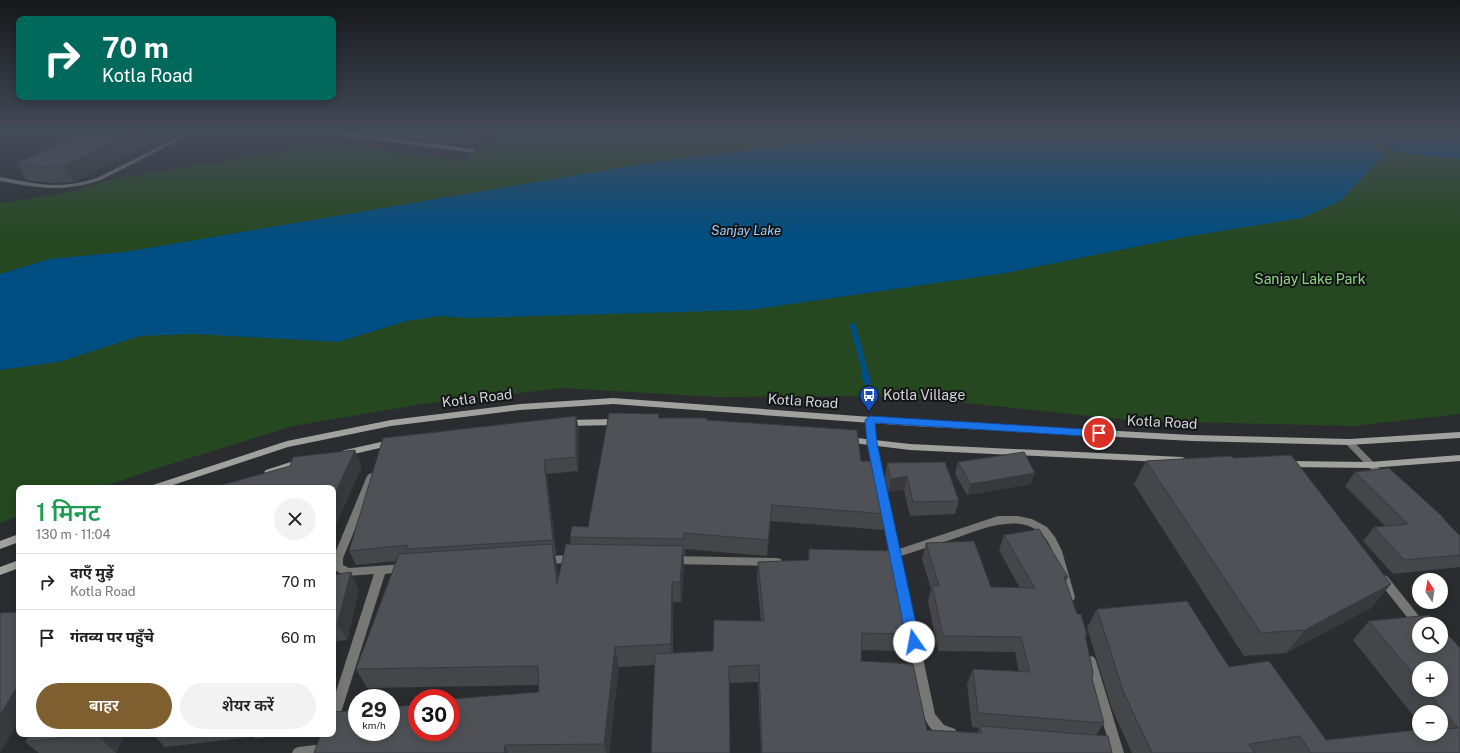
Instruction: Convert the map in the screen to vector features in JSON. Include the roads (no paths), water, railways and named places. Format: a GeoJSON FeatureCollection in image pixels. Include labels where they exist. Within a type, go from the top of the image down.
{"type":"FeatureCollection","features":[{"type":"Feature","properties":{"kind":"main road","name":"Kotla Road"},"geometry":{"type":"LineString","coordinates":[[162,485],[287,444],[391,423],[520,407],[613,401],[870,420],[1192,438],[1349,442],[1460,435]]}},
{"type":"Feature","properties":{"kind":"main road"},"geometry":{"type":"LineString","coordinates":[[557,424],[624,422]]}},
{"type":"Feature","properties":{"kind":"main road"},"geometry":{"type":"LineString","coordinates":[[840,440],[910,447],[1192,460]]}},
{"type":"Feature","properties":{"kind":"main road"},"geometry":{"type":"LineString","coordinates":[[334,455],[398,442]]}},
{"type":"Feature","properties":{"kind":"main road"},"geometry":{"type":"LineString","coordinates":[[1274,463],[1370,465],[1460,458]]}},
{"type":"Feature","properties":{"kind":"main road"},"geometry":{"type":"LineString","coordinates":[[262,474],[312,460]]}},
{"type":"Feature","properties":{"kind":"main road"},"geometry":{"type":"LineString","coordinates":[[0,545],[16,539]]}},
{"type":"Feature","properties":{"kind":"main road"},"geometry":{"type":"LineString","coordinates":[[0,571],[16,565]]}},
{"type":"Feature","properties":{"kind":"street"},"geometry":{"type":"LineString","coordinates":[[0,179],[51,188],[68,188],[84,185],[119,169]]}},
{"type":"Feature","properties":{"kind":"street"},"geometry":{"type":"LineString","coordinates":[[870,420],[872,443],[928,715],[939,730],[947,733],[962,734]]}},
{"type":"Feature","properties":{"kind":"street"},"geometry":{"type":"LineString","coordinates":[[1349,442],[1370,465],[1387,480]]}},
{"type":"Feature","properties":{"kind":"street"},"geometry":{"type":"LineString","coordinates":[[386,444],[338,558],[338,567],[348,572],[413,568]]}},
{"type":"Feature","properties":{"kind":"street"},"geometry":{"type":"LineString","coordinates":[[1289,464],[1299,476]]}},
{"type":"Feature","properties":{"kind":"street"},"geometry":{"type":"LineString","coordinates":[[872,556],[896,554],[998,520],[1013,518],[1036,523],[1048,534],[1055,544],[1073,604]]}},
{"type":"Feature","properties":{"kind":"street"},"geometry":{"type":"LineString","coordinates":[[531,560],[586,559]]}},
{"type":"Feature","properties":{"kind":"street"},"geometry":{"type":"LineString","coordinates":[[666,560],[786,562]]}},
{"type":"Feature","properties":{"kind":"street"},"geometry":{"type":"LineString","coordinates":[[1374,569],[1414,617]]}},
{"type":"Feature","properties":{"kind":"street"},"geometry":{"type":"LineString","coordinates":[[336,710],[381,570]]}},
{"type":"Feature","properties":{"kind":"street"},"geometry":{"type":"LineString","coordinates":[[1086,649],[1117,750]]}},
{"type":"Feature","properties":{"kind":"street"},"geometry":{"type":"LineString","coordinates":[[1100,745],[1117,750]]}},
{"type":"Feature","properties":{"kind":"street"},"geometry":{"type":"LineString","coordinates":[[298,753],[324,747]]}},
{"type":"Feature","properties":{"kind":"water","name":"Sanjay Lake"},"geometry":{"type":"Polygon","coordinates":[[[612,169],[1371,169],[1340,201],[1302,218],[1184,237],[1006,273],[750,310],[469,318],[439,316],[407,321],[338,342],[195,334],[140,336],[59,362],[0,370],[0,274],[50,259],[125,252],[612,169]]]}},
{"type":"Feature","properties":{"kind":"waterway"},"geometry":{"type":"LineString","coordinates":[[853,326],[866,375]]}},
{"type":"Feature","properties":{"kind":"waterway"},"geometry":{"type":"LineString","coordinates":[[865,374],[867,381]]}},
{"type":"Feature","properties":{"kind":"place","name":"Kotla Village"},"geometry":{"type":"Point","coordinates":[869,412]}},
{"type":"Feature","properties":{"kind":"park label","name":"Sanjay Lake Park"},"geometry":{"type":"Point","coordinates":[1310,279]}}]}
